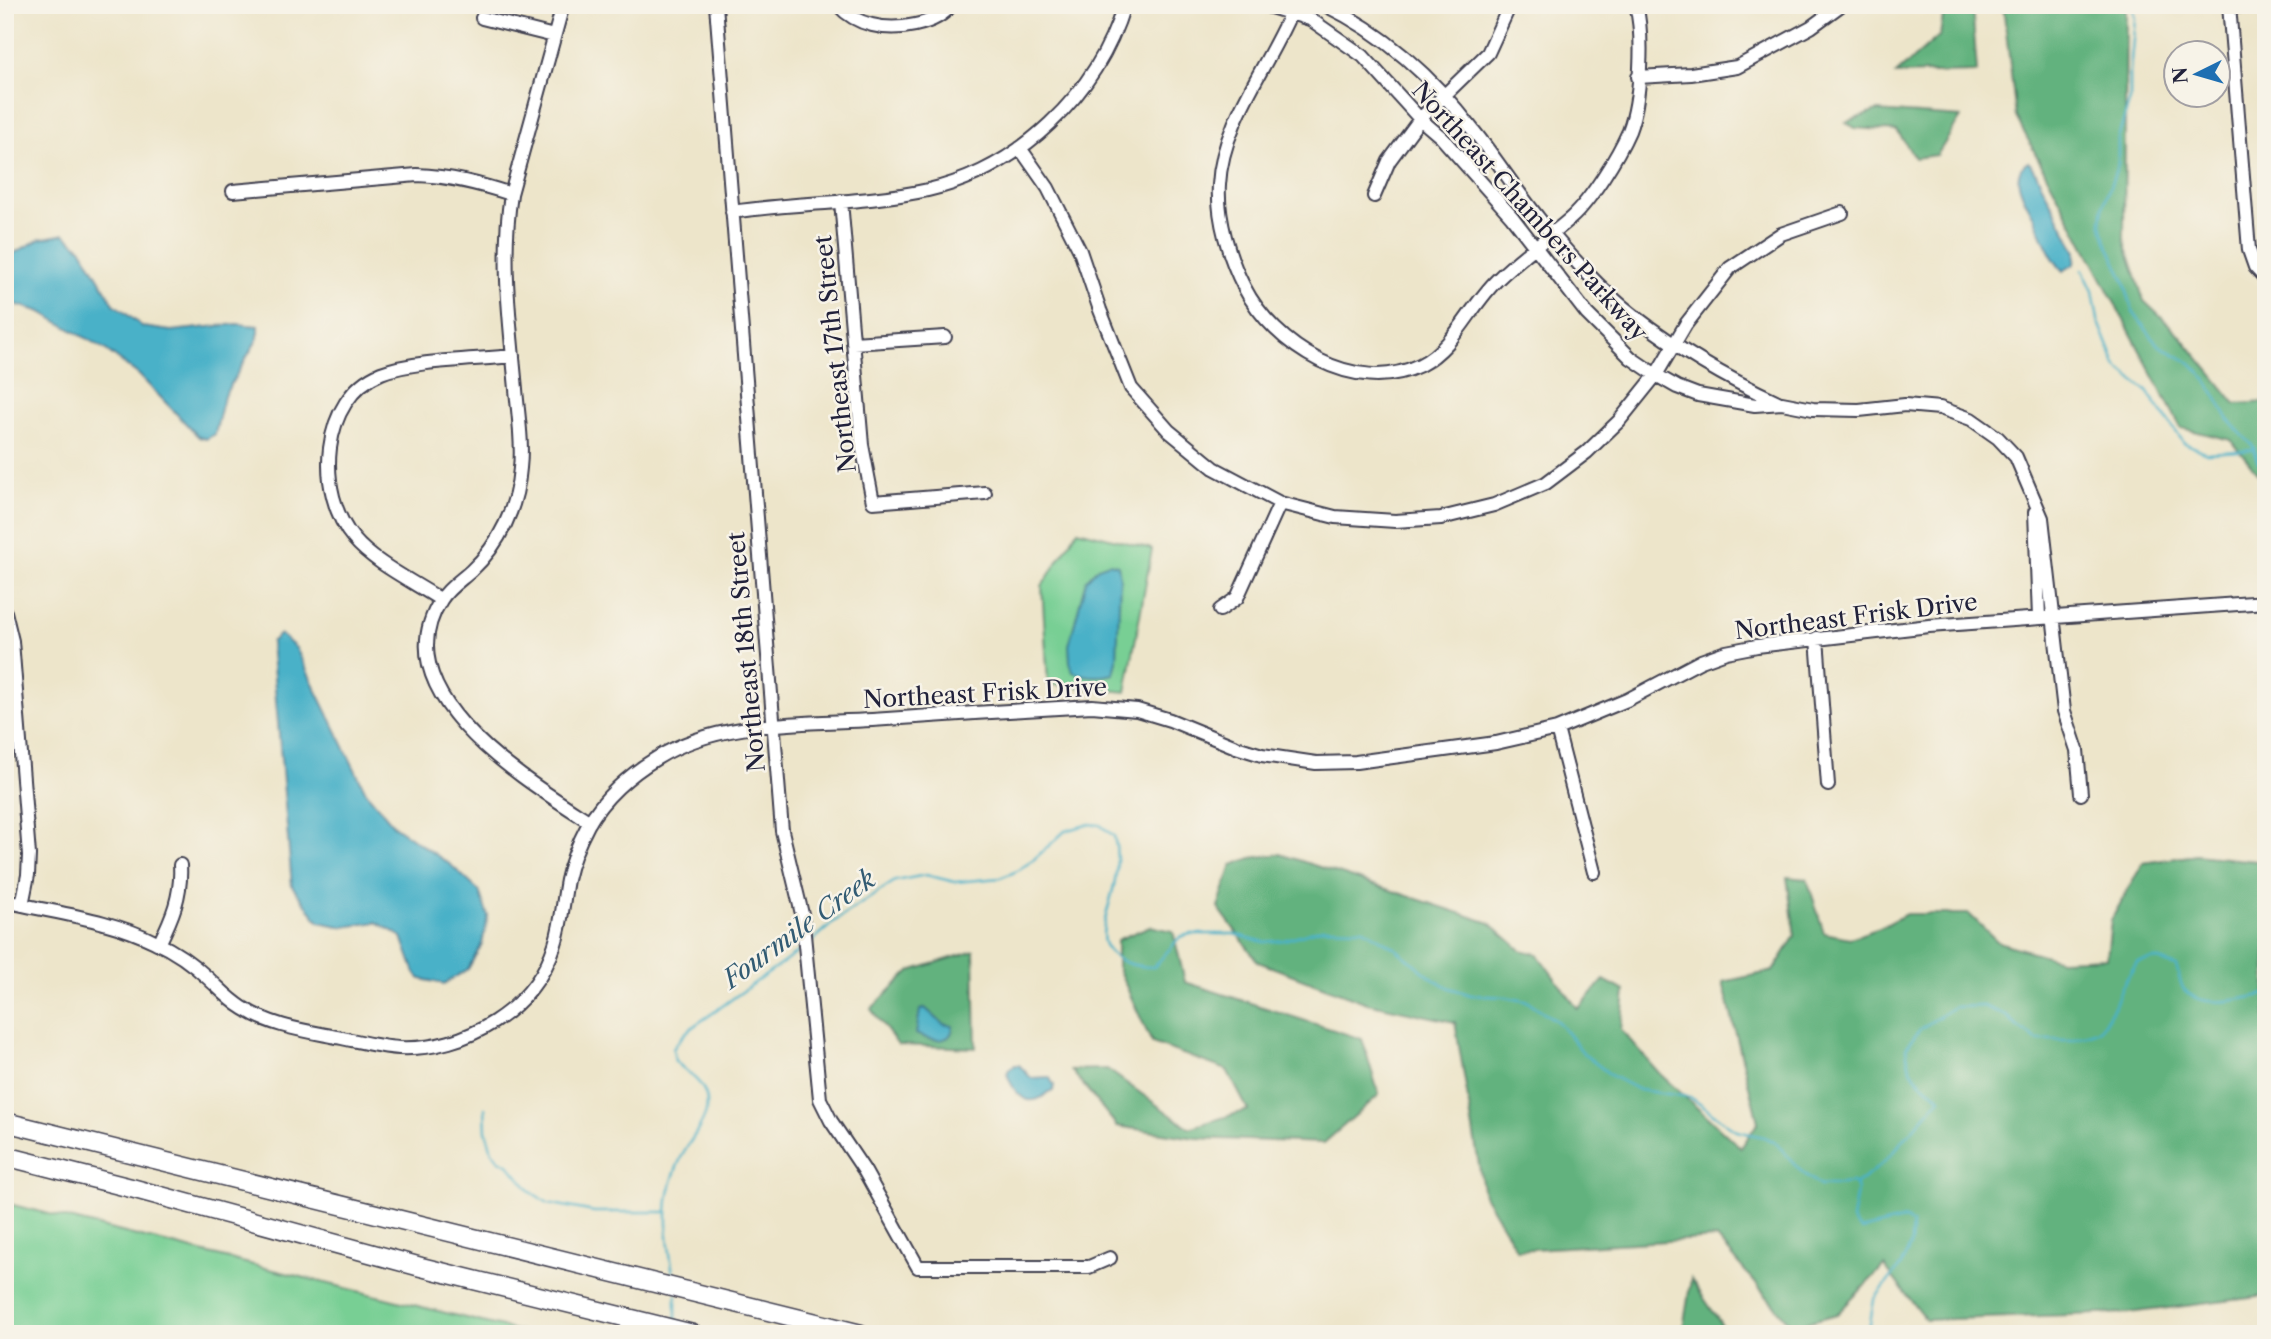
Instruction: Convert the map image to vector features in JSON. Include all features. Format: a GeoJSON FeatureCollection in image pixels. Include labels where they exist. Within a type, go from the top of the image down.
{"type":"FeatureCollection","features":[{"type":"Feature","properties":{"kind":"highway"},"geometry":{"type":"LineString","coordinates":[[5,1122],[862,1334]]}},
{"type":"Feature","properties":{"kind":"highway"},"geometry":{"type":"LineString","coordinates":[[5,1156],[148,1192],[421,1268],[693,1334]]}},
{"type":"Feature","properties":{"kind":"street"},"geometry":{"type":"LineString","coordinates":[[563,5],[511,194],[505,247],[521,452],[512,509],[505,526],[483,559],[441,600],[431,623],[427,652],[429,666],[439,692],[496,758],[590,822]]}},
{"type":"Feature","properties":{"kind":"street","name":"Northeast 18th Street"},"geometry":{"type":"LineString","coordinates":[[716,5],[772,726],[782,831],[802,914],[820,1099],[918,1266],[1089,1268],[1110,1258]]}},
{"type":"Feature","properties":{"kind":"street"},"geometry":{"type":"LineString","coordinates":[[838,5],[848,15],[873,26],[904,27],[928,21],[948,10],[951,5]]}},
{"type":"Feature","properties":{"kind":"street"},"geometry":{"type":"LineString","coordinates":[[732,212],[928,190],[998,163],[1061,115],[1101,57],[1124,5]]}},
{"type":"Feature","properties":{"kind":"street","name":"Northeast Chambers Parkway"},"geometry":{"type":"LineString","coordinates":[[1264,5],[1292,10],[1310,19],[1363,56],[1420,119],[1441,137],[1536,246],[1587,314],[1631,358],[1656,375],[1677,387],[1721,401],[1755,405],[1782,403],[1814,409],[1859,410],[1905,405],[1940,408],[1971,419],[1998,438],[2016,457],[2035,498],[2045,537],[2064,711],[2077,750],[2081,794]]}},
{"type":"Feature","properties":{"kind":"street","name":"Northeast Chambers Parkway"},"geometry":{"type":"LineString","coordinates":[[1325,5],[1390,44],[1444,97],[1477,134],[1551,233],[1609,294],[1633,315],[1724,375],[1782,403]]}},
{"type":"Feature","properties":{"kind":"street"},"geometry":{"type":"LineString","coordinates":[[1374,196],[1389,161],[1420,119],[1488,53],[1510,5]]}},
{"type":"Feature","properties":{"kind":"street"},"geometry":{"type":"LineString","coordinates":[[1292,10],[1243,105],[1225,152],[1219,185],[1222,219],[1231,256],[1244,289],[1282,337],[1316,358],[1351,373],[1387,374],[1420,365],[1444,347],[1496,281],[1570,219],[1592,196],[1629,130],[1638,77],[1641,24],[1636,5]]}},
{"type":"Feature","properties":{"kind":"street"},"geometry":{"type":"LineString","coordinates":[[1638,77],[1691,74],[1737,67],[1811,27],[1841,5]]}},
{"type":"Feature","properties":{"kind":"street"},"geometry":{"type":"LineString","coordinates":[[2255,5],[2229,6],[2249,250],[2255,267],[2266,279]]}},
{"type":"Feature","properties":{"kind":"street"},"geometry":{"type":"LineString","coordinates":[[482,18],[554,36]]}},
{"type":"Feature","properties":{"kind":"street"},"geometry":{"type":"LineString","coordinates":[[1020,148],[1048,188],[1080,251],[1131,388],[1169,431],[1214,467],[1280,503],[1335,517],[1395,521],[1441,518],[1494,505],[1546,483],[1587,452],[1619,421],[1656,375],[1674,342],[1730,268],[1781,234],[1842,213]]}},
{"type":"Feature","properties":{"kind":"street"},"geometry":{"type":"LineString","coordinates":[[233,191],[417,175],[465,180],[511,194]]}},
{"type":"Feature","properties":{"kind":"street","name":"Northeast 17th Street"},"geometry":{"type":"LineString","coordinates":[[841,201],[862,445],[873,502],[985,493]]}},
{"type":"Feature","properties":{"kind":"street"},"geometry":{"type":"LineString","coordinates":[[853,343],[945,337]]}},
{"type":"Feature","properties":{"kind":"street"},"geometry":{"type":"LineString","coordinates":[[441,600],[373,556],[346,528],[335,503],[332,488],[330,456],[333,431],[344,404],[353,393],[379,374],[413,365],[513,356]]}},
{"type":"Feature","properties":{"kind":"street","name":"Northeast Chambers Parkway"},"geometry":{"type":"LineString","coordinates":[[2035,498],[2039,618]]}},
{"type":"Feature","properties":{"kind":"street"},"geometry":{"type":"LineString","coordinates":[[1220,610],[1237,598],[1280,503]]}},
{"type":"Feature","properties":{"kind":"street","name":"Northeast Frisk Drive"},"geometry":{"type":"LineString","coordinates":[[5,901],[116,928],[159,944],[195,967],[235,1003],[270,1021],[397,1048],[415,1048],[447,1043],[484,1029],[529,991],[554,948],[568,876],[590,822],[626,779],[675,748],[712,735],[772,726],[1092,705],[1115,706],[1170,720],[1262,755],[1316,763],[1356,762],[1496,743],[1557,729],[1596,714],[1701,661],[1726,652],[1817,638],[2053,616],[2266,602]]}},
{"type":"Feature","properties":{"kind":"street"},"geometry":{"type":"LineString","coordinates":[[5,612],[12,641],[29,855],[22,905]]}},
{"type":"Feature","properties":{"kind":"street"},"geometry":{"type":"LineString","coordinates":[[1817,638],[1828,785]]}},
{"type":"Feature","properties":{"kind":"street"},"geometry":{"type":"LineString","coordinates":[[1557,729],[1594,872]]}},
{"type":"Feature","properties":{"kind":"street"},"geometry":{"type":"LineString","coordinates":[[159,944],[176,906],[180,865]]}},
{"type":"Feature","properties":{"kind":"green space"},"geometry":{"type":"Polygon","coordinates":[[[1945,5],[1972,5],[1977,72],[1896,74],[1940,35],[1945,5]]]}},
{"type":"Feature","properties":{"kind":"green space"},"geometry":{"type":"Polygon","coordinates":[[[2003,5],[2126,5],[2124,239],[2144,301],[2181,336],[2236,404],[2266,402],[2266,484],[2231,440],[2181,428],[2016,117],[2003,5]]]}},
{"type":"Feature","properties":{"kind":"green space"},"geometry":{"type":"Polygon","coordinates":[[[1877,111],[1961,117],[1937,155],[1915,158],[1897,131],[1855,128],[1846,122],[1877,111]]]}},
{"type":"Feature","properties":{"kind":"green space"},"geometry":{"type":"Polygon","coordinates":[[[1078,530],[1152,549],[1126,692],[1048,684],[1042,586],[1078,530]]]}},
{"type":"Feature","properties":{"kind":"green space"},"geometry":{"type":"Polygon","coordinates":[[[1280,854],[1490,923],[1521,950],[1537,954],[1578,1009],[1604,980],[1625,991],[1621,1030],[1660,1074],[1741,1148],[1758,1122],[1723,982],[1773,971],[1795,936],[1787,877],[1807,879],[1824,933],[1850,938],[1880,928],[1906,914],[1969,914],[1998,942],[2060,960],[2107,958],[2111,920],[2143,863],[2196,855],[2266,862],[2266,1296],[2128,1313],[1926,1320],[1884,1266],[1837,1314],[1792,1326],[1717,1238],[1517,1250],[1484,1195],[1455,1022],[1367,1003],[1258,962],[1218,907],[1232,865],[1251,858],[1280,854]]]}},
{"type":"Feature","properties":{"kind":"green space"},"geometry":{"type":"Polygon","coordinates":[[[1150,926],[1173,931],[1185,982],[1362,1039],[1379,1095],[1324,1143],[1195,1138],[1117,1126],[1071,1070],[1107,1069],[1189,1128],[1248,1110],[1227,1070],[1152,1043],[1117,966],[1117,940],[1150,926]]]}},
{"type":"Feature","properties":{"kind":"green space"},"geometry":{"type":"Polygon","coordinates":[[[974,951],[976,1048],[898,1045],[871,1009],[910,971],[974,951]]]}},
{"type":"Feature","properties":{"kind":"green space"},"geometry":{"type":"Polygon","coordinates":[[[5,1203],[530,1334],[5,1334],[5,1203]]]}},
{"type":"Feature","properties":{"kind":"green space"},"geometry":{"type":"Polygon","coordinates":[[[1691,1279],[1728,1334],[1682,1334],[1691,1279]]]}},
{"type":"Feature","properties":{"kind":"water"},"geometry":{"type":"Polygon","coordinates":[[[2028,162],[2076,252],[2075,264],[2063,271],[2050,252],[2020,188],[2019,174],[2028,162]]]}},
{"type":"Feature","properties":{"kind":"water"},"geometry":{"type":"Polygon","coordinates":[[[64,234],[81,248],[114,304],[143,327],[171,331],[237,324],[258,326],[258,338],[224,396],[215,434],[206,439],[199,437],[139,375],[106,350],[41,312],[5,301],[5,258],[40,239],[64,234]]]}},
{"type":"Feature","properties":{"kind":"water"},"geometry":{"type":"Polygon","coordinates":[[[1109,563],[1118,565],[1120,578],[1117,661],[1114,674],[1083,675],[1073,672],[1069,645],[1086,580],[1098,567],[1109,563]]]}},
{"type":"Feature","properties":{"kind":"water"},"geometry":{"type":"Polygon","coordinates":[[[280,634],[296,648],[366,792],[395,827],[451,865],[479,891],[488,916],[482,944],[468,969],[444,984],[421,979],[415,973],[402,937],[377,922],[344,927],[319,922],[292,886],[271,642],[280,634]]]}},
{"type":"Feature","properties":{"kind":"water"},"geometry":{"type":"Polygon","coordinates":[[[925,1008],[943,1024],[953,1026],[949,1037],[939,1040],[916,1034],[920,1010],[925,1008]]]}},
{"type":"Feature","properties":{"kind":"water"},"geometry":{"type":"Polygon","coordinates":[[[1015,1065],[1019,1065],[1031,1078],[1049,1077],[1054,1085],[1053,1091],[1035,1100],[1023,1098],[1007,1074],[1015,1065]]]}},
{"type":"Feature","properties":{"kind":"waterway"},"geometry":{"type":"LineString","coordinates":[[2133,5],[2135,19],[2130,100],[2118,138],[2118,164],[2103,206],[2101,222],[2106,241],[2124,280],[2133,312],[2158,345],[2191,363],[2206,379],[2230,422],[2253,446],[2259,463],[2266,470]]}},
{"type":"Feature","properties":{"kind":"waterway"},"geometry":{"type":"LineString","coordinates":[[2083,270],[2093,291],[2098,320],[2117,367],[2146,390],[2184,443],[2207,453],[2254,450]]}},
{"type":"Feature","properties":{"kind":"waterway","name":"Fourmile Creek"},"geometry":{"type":"LineString","coordinates":[[810,943],[835,921],[895,881],[926,875],[955,882],[1000,878],[1032,861],[1065,831],[1090,824],[1100,825],[1114,836],[1117,858],[1103,939],[1109,951],[1120,960],[1133,965],[1154,967],[1180,937],[1190,934],[1234,934],[1264,942],[1284,940],[1323,928],[1364,929],[1396,949],[1433,979],[1450,988],[1471,995],[1506,997],[1529,1002],[1558,1022],[1585,1055],[1612,1076],[1639,1090],[1690,1097],[1737,1131],[1775,1142],[1802,1172],[1820,1186],[1855,1185],[1882,1165],[1941,1098],[1916,1078],[1907,1058],[1906,1048],[1920,1029],[1954,1007],[1983,1006],[2005,1015],[2037,1040],[2072,1040],[2100,1030],[2137,962],[2156,959],[2176,966],[2183,988],[2200,999],[2222,1001],[2266,994]]}},
{"type":"Feature","properties":{"kind":"waterway","name":"Fourmile Creek"},"geometry":{"type":"LineString","coordinates":[[674,1282],[668,1233],[668,1197],[679,1163],[703,1120],[707,1104],[706,1095],[699,1083],[675,1061],[673,1049],[693,1026],[802,949]]}},
{"type":"Feature","properties":{"kind":"waterway"},"geometry":{"type":"LineString","coordinates":[[485,1108],[486,1131],[492,1151],[499,1160],[508,1164],[531,1192],[548,1203],[594,1212],[666,1212]]}},
{"type":"Feature","properties":{"kind":"waterway"},"geometry":{"type":"LineString","coordinates":[[1855,1185],[1857,1190],[1852,1220],[1861,1230],[1906,1219],[1912,1224],[1911,1244],[1901,1265],[1874,1300],[1868,1334]]}},
{"type":"Feature","properties":{"kind":"waterway","name":"Fourmile Creek"},"geometry":{"type":"LineString","coordinates":[[676,1295],[676,1323]]}}]}
